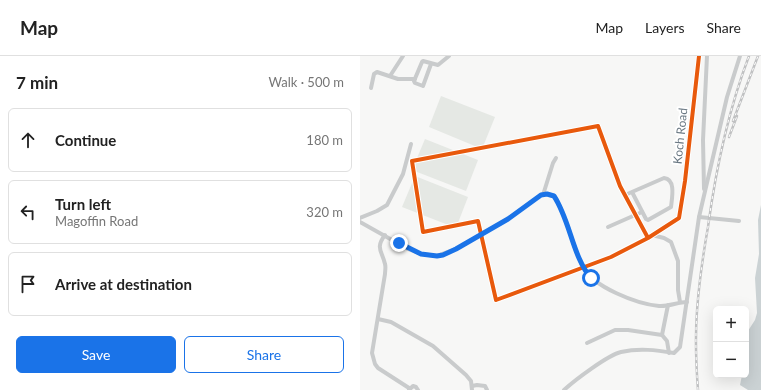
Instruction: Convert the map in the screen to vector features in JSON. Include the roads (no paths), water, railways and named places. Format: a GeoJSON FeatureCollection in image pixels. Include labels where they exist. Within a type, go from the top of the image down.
{"type":"FeatureCollection","features":[{"type":"Feature","properties":{"kind":"street"},"geometry":{"type":"LineString","coordinates":[[390,76],[403,56]]}},
{"type":"Feature","properties":{"kind":"street"},"geometry":{"type":"LineString","coordinates":[[431,64],[423,86],[415,83],[423,61],[438,65],[449,56]]}},
{"type":"Feature","properties":{"kind":"street","name":"Koch Road"},"geometry":{"type":"LineString","coordinates":[[652,235],[679,218],[685,181],[699,56]]}},
{"type":"Feature","properties":{"kind":"street"},"geometry":{"type":"LineString","coordinates":[[704,197],[703,140],[707,56]]}},
{"type":"Feature","properties":{"kind":"street"},"geometry":{"type":"LineString","coordinates":[[564,390],[598,365],[619,352],[638,349],[671,353],[680,347],[699,217],[728,97],[740,56]]}},
{"type":"Feature","properties":{"kind":"street"},"geometry":{"type":"LineString","coordinates":[[371,88],[376,73],[379,72],[401,79],[416,79]]}},
{"type":"Feature","properties":{"kind":"street"},"geometry":{"type":"LineString","coordinates":[[360,218],[377,212],[388,205],[403,174],[411,144]]}},
{"type":"Feature","properties":{"kind":"street"},"geometry":{"type":"LineString","coordinates":[[543,195],[556,158]]}},
{"type":"Feature","properties":{"kind":"street"},"geometry":{"type":"LineString","coordinates":[[625,196],[632,192],[664,178],[669,180],[673,189],[671,207],[648,220],[646,219],[632,192]]}},
{"type":"Feature","properties":{"kind":"street"},"geometry":{"type":"LineString","coordinates":[[620,186],[648,238]]}},
{"type":"Feature","properties":{"kind":"street"},"geometry":{"type":"LineString","coordinates":[[360,222],[408,249],[421,254],[437,256],[456,249],[508,219],[543,195],[547,194],[554,196],[560,206],[582,266],[591,278],[630,300],[645,304],[662,306],[687,302]]}},
{"type":"Feature","properties":{"kind":"street"},"geometry":{"type":"LineString","coordinates":[[608,227],[642,212]]}},
{"type":"Feature","properties":{"kind":"street"},"geometry":{"type":"LineString","coordinates":[[699,217],[739,221]]}},
{"type":"Feature","properties":{"kind":"street"},"geometry":{"type":"LineString","coordinates":[[385,235],[380,245],[381,256],[385,264],[385,268],[378,319],[372,348],[375,364],[382,372],[409,389],[414,386],[418,390]]}},
{"type":"Feature","properties":{"kind":"street"},"geometry":{"type":"LineString","coordinates":[[611,257],[652,235],[672,242],[678,261],[678,290],[680,302]]}},
{"type":"Feature","properties":{"kind":"street"},"geometry":{"type":"LineString","coordinates":[[662,335],[668,305]]}},
{"type":"Feature","properties":{"kind":"street"},"geometry":{"type":"LineString","coordinates":[[378,319],[391,322],[432,346],[466,375],[472,388],[477,385],[485,386],[487,390]]}},
{"type":"Feature","properties":{"kind":"street"},"geometry":{"type":"LineString","coordinates":[[587,344],[615,330],[628,330],[662,335],[667,341],[671,353]]}},
{"type":"Feature","properties":{"kind":"tunnel"},"geometry":{"type":"LineString","coordinates":[[611,257],[496,300],[478,221],[423,232],[412,161],[598,126],[620,186]]}},
{"type":"Feature","properties":{"kind":"railway"},"geometry":{"type":"LineString","coordinates":[[698,390],[696,321],[703,258],[715,183],[724,140],[735,98],[749,56]]}},
{"type":"Feature","properties":{"kind":"railway"},"geometry":{"type":"LineString","coordinates":[[733,121],[758,56]]}},
{"type":"Feature","properties":{"kind":"railway"},"geometry":{"type":"LineString","coordinates":[[729,137],[737,116]]}}]}
